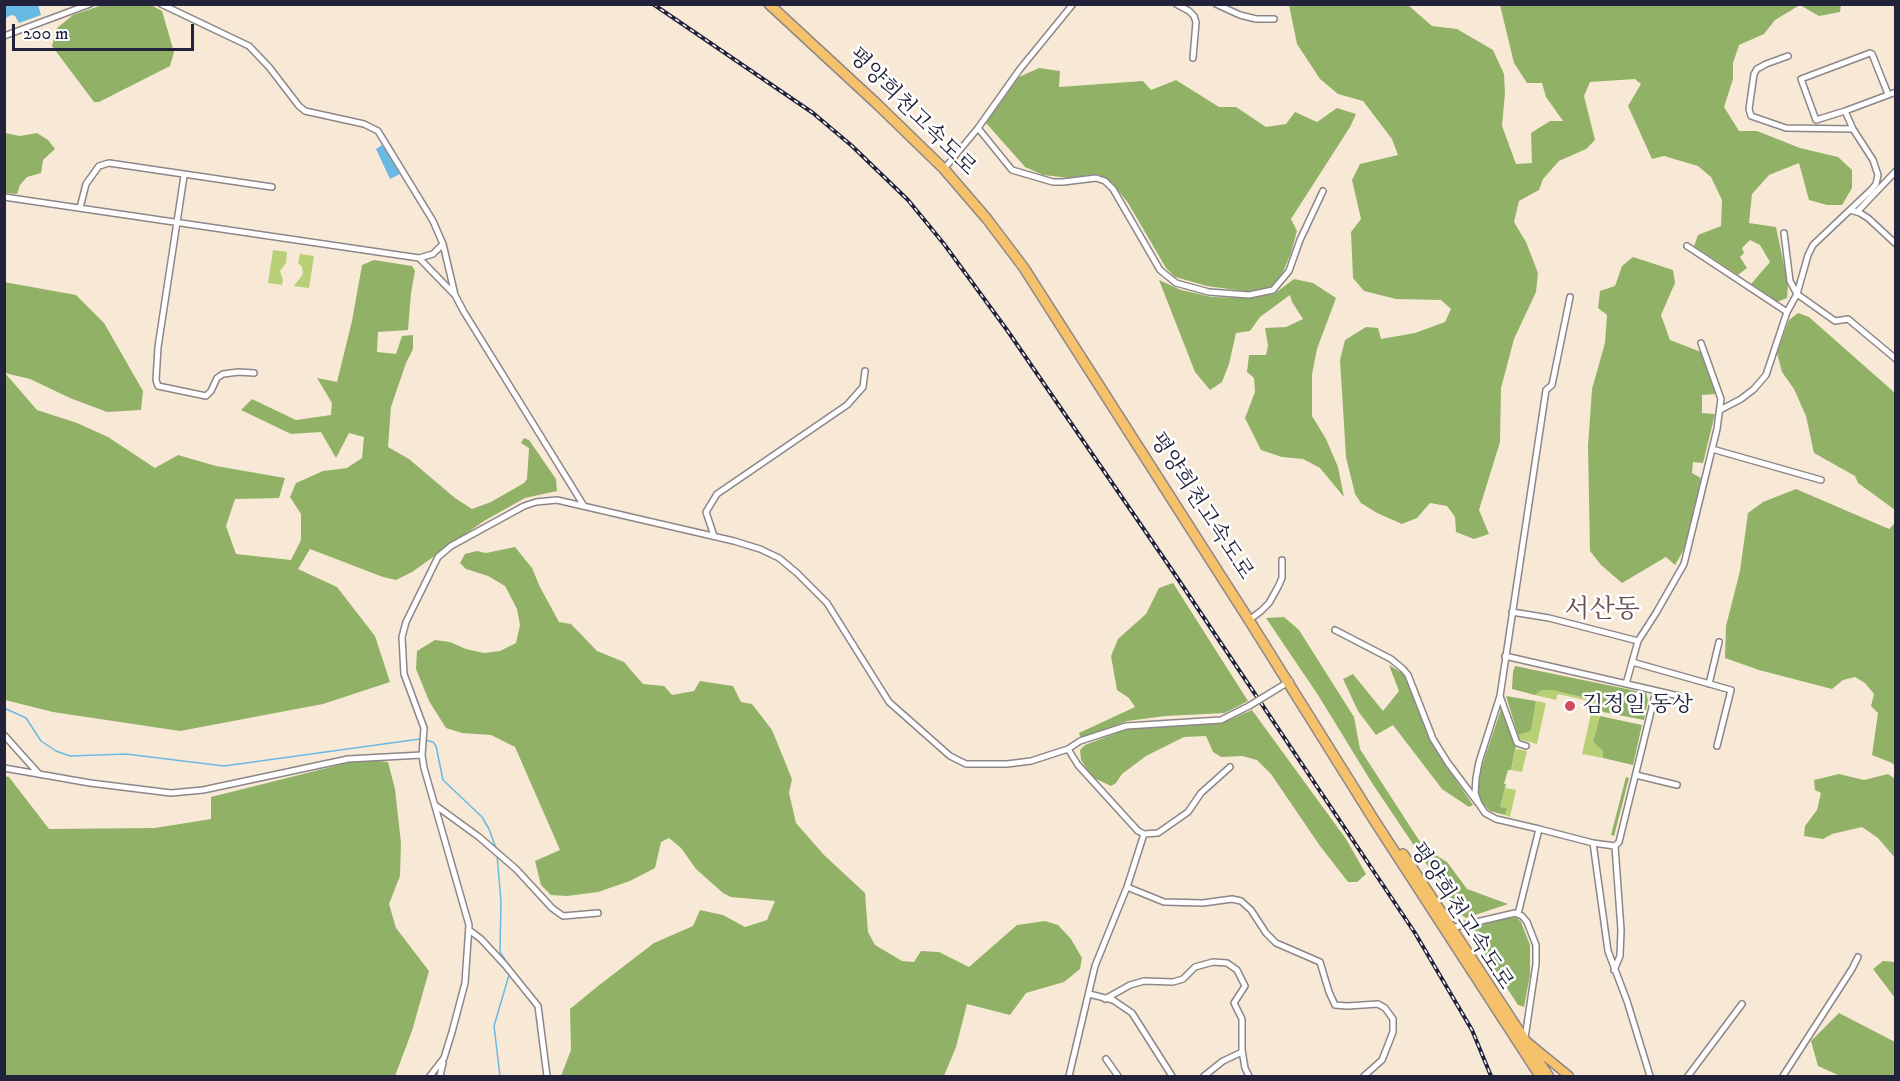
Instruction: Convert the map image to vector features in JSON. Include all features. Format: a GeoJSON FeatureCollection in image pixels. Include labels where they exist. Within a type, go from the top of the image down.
{"type":"FeatureCollection","features":[{"type":"Feature","properties":{"kind":"highway","name":"평양희천고속도로"},"geometry":{"type":"LineString","coordinates":[[769,4],[945,167]]}},
{"type":"Feature","properties":{"kind":"highway","name":"평양희천고속도로"},"geometry":{"type":"LineString","coordinates":[[774,4],[945,167],[1024,268],[1540,1077]]}},
{"type":"Feature","properties":{"kind":"highway","name":"평양희천고속도로"},"geometry":{"type":"LineString","coordinates":[[1289,681],[1525,1040]]}},
{"type":"Feature","properties":{"kind":"main road"},"geometry":{"type":"LineString","coordinates":[[1525,1040],[1548,1077]]}},
{"type":"Feature","properties":{"kind":"main road"},"geometry":{"type":"LineString","coordinates":[[1525,1040],[1569,1077]]}},
{"type":"Feature","properties":{"kind":"street"},"geometry":{"type":"LineString","coordinates":[[4,36],[90,4]]}},
{"type":"Feature","properties":{"kind":"street"},"geometry":{"type":"LineString","coordinates":[[161,4],[249,46],[269,67],[298,106],[305,111],[364,124],[378,131],[433,221],[443,244],[455,295]]}},
{"type":"Feature","properties":{"kind":"street"},"geometry":{"type":"LineString","coordinates":[[945,167],[978,128],[1020,69],[1073,4]]}},
{"type":"Feature","properties":{"kind":"street"},"geometry":{"type":"LineString","coordinates":[[1176,4],[1190,11],[1196,22],[1192,58]]}},
{"type":"Feature","properties":{"kind":"street"},"geometry":{"type":"LineString","coordinates":[[1216,4],[1240,15],[1256,19],[1274,19]]}},
{"type":"Feature","properties":{"kind":"street"},"geometry":{"type":"LineString","coordinates":[[1887,94],[1870,53],[1801,79],[1816,120],[1896,92]]}},
{"type":"Feature","properties":{"kind":"street"},"geometry":{"type":"LineString","coordinates":[[1788,56],[1757,69],[1754,74],[1749,109],[1751,116],[1786,128],[1853,129]]}},
{"type":"Feature","properties":{"kind":"street"},"geometry":{"type":"LineString","coordinates":[[1845,111],[1853,129],[1873,160],[1878,176],[1871,190],[1853,211]]}},
{"type":"Feature","properties":{"kind":"street"},"geometry":{"type":"LineString","coordinates":[[978,128],[1012,170],[1053,182],[1096,178],[1105,181],[1113,189],[1160,270],[1176,283],[1209,292],[1249,295],[1274,290],[1289,271],[1300,240],[1323,191]]}},
{"type":"Feature","properties":{"kind":"street"},"geometry":{"type":"LineString","coordinates":[[80,208],[86,184],[103,164],[272,187]]}},
{"type":"Feature","properties":{"kind":"street"},"geometry":{"type":"LineString","coordinates":[[1720,410],[1748,394],[1766,375],[1813,245],[1896,171]]}},
{"type":"Feature","properties":{"kind":"street"},"geometry":{"type":"LineString","coordinates":[[184,176],[158,347],[156,380],[158,386],[206,396],[217,378],[223,374],[239,372],[254,374]]}},
{"type":"Feature","properties":{"kind":"street"},"geometry":{"type":"LineString","coordinates":[[4,197],[418,258],[434,254],[443,244]]}},
{"type":"Feature","properties":{"kind":"street"},"geometry":{"type":"LineString","coordinates":[[1853,211],[1868,218],[1896,244]]}},
{"type":"Feature","properties":{"kind":"street"},"geometry":{"type":"LineString","coordinates":[[1785,233],[1790,281],[1797,294],[1835,321],[1848,318],[1896,359]]}},
{"type":"Feature","properties":{"kind":"street"},"geometry":{"type":"LineString","coordinates":[[1687,246],[1787,312]]}},
{"type":"Feature","properties":{"kind":"street"},"geometry":{"type":"LineString","coordinates":[[418,258],[455,295],[584,506]]}},
{"type":"Feature","properties":{"kind":"street"},"geometry":{"type":"LineString","coordinates":[[1479,804],[1475,793],[1479,762],[1500,696],[1546,390],[1552,385],[1570,297]]}},
{"type":"Feature","properties":{"kind":"street"},"geometry":{"type":"LineString","coordinates":[[1626,684],[1638,641],[1684,564],[1712,449],[1721,399],[1719,388],[1701,343]]}},
{"type":"Feature","properties":{"kind":"street"},"geometry":{"type":"LineString","coordinates":[[714,536],[706,512],[708,505],[717,494],[847,405],[863,387],[865,371]]}},
{"type":"Feature","properties":{"kind":"street"},"geometry":{"type":"LineString","coordinates":[[1712,449],[1821,480]]}},
{"type":"Feature","properties":{"kind":"street"},"geometry":{"type":"LineString","coordinates":[[440,1077],[465,982],[470,930],[422,755],[424,728],[404,674],[402,637],[406,622],[438,557],[451,546],[524,506],[536,501],[557,500],[714,536],[760,549],[779,558],[827,603],[889,702],[950,756],[966,764],[1007,764],[1030,761],[1126,726],[1154,722],[1221,720],[1250,706],[1289,681]]}},
{"type":"Feature","properties":{"kind":"street"},"geometry":{"type":"LineString","coordinates":[[1250,619],[1269,603],[1278,587],[1282,578],[1282,560]]}},
{"type":"Feature","properties":{"kind":"street"},"geometry":{"type":"LineString","coordinates":[[1512,612],[1549,618],[1638,641]]}},
{"type":"Feature","properties":{"kind":"street"},"geometry":{"type":"LineString","coordinates":[[1335,630],[1391,659],[1408,675],[1433,739],[1485,813],[1496,819],[1593,843],[1615,846]]}},
{"type":"Feature","properties":{"kind":"street"},"geometry":{"type":"LineString","coordinates":[[1709,684],[1719,642]]}},
{"type":"Feature","properties":{"kind":"street"},"geometry":{"type":"LineString","coordinates":[[1505,656],[1679,696]]}},
{"type":"Feature","properties":{"kind":"street"},"geometry":{"type":"LineString","coordinates":[[1632,662],[1731,690],[1717,746]]}},
{"type":"Feature","properties":{"kind":"street"},"geometry":{"type":"LineString","coordinates":[[1614,970],[1620,956],[1621,930],[1615,846],[1619,842],[1656,691]]}},
{"type":"Feature","properties":{"kind":"street"},"geometry":{"type":"LineString","coordinates":[[1500,696],[1517,743],[1526,746]]}},
{"type":"Feature","properties":{"kind":"street"},"geometry":{"type":"LineString","coordinates":[[4,735],[40,774]]}},
{"type":"Feature","properties":{"kind":"street"},"geometry":{"type":"LineString","coordinates":[[1068,749],[1078,765],[1138,831],[1144,834],[1158,833],[1188,812],[1201,793],[1230,767]]}},
{"type":"Feature","properties":{"kind":"street"},"geometry":{"type":"LineString","coordinates":[[4,768],[90,783],[181,793],[240,783],[348,759],[422,755]]}},
{"type":"Feature","properties":{"kind":"street"},"geometry":{"type":"LineString","coordinates":[[1635,775],[1677,784]]}},
{"type":"Feature","properties":{"kind":"street"},"geometry":{"type":"LineString","coordinates":[[435,805],[479,837],[562,916],[598,913]]}},
{"type":"Feature","properties":{"kind":"street"},"geometry":{"type":"LineString","coordinates":[[1518,914],[1539,829]]}},
{"type":"Feature","properties":{"kind":"street"},"geometry":{"type":"LineString","coordinates":[[1069,1077],[1095,966],[1127,887],[1144,834]]}},
{"type":"Feature","properties":{"kind":"street"},"geometry":{"type":"LineString","coordinates":[[1593,843],[1608,951],[1627,1001],[1650,1077]]}},
{"type":"Feature","properties":{"kind":"street"},"geometry":{"type":"LineString","coordinates":[[1127,887],[1164,902],[1203,903],[1232,899],[1241,901],[1251,910],[1276,944],[1320,962],[1335,1005],[1378,1004],[1385,1008],[1392,1019],[1393,1032],[1382,1060],[1364,1077]]}},
{"type":"Feature","properties":{"kind":"street"},"geometry":{"type":"LineString","coordinates":[[1451,928],[1496,916],[1518,914],[1527,922],[1536,945],[1534,985],[1525,1040]]}},
{"type":"Feature","properties":{"kind":"street"},"geometry":{"type":"LineString","coordinates":[[470,930],[505,965],[538,1006],[548,1077]]}},
{"type":"Feature","properties":{"kind":"street"},"geometry":{"type":"LineString","coordinates":[[1784,1076],[1858,957]]}},
{"type":"Feature","properties":{"kind":"street"},"geometry":{"type":"LineString","coordinates":[[1105,999],[1137,983],[1155,980],[1162,983],[1173,982],[1184,979],[1195,967],[1213,962],[1227,963],[1237,970],[1245,986],[1234,1003],[1242,1019],[1242,1052],[1249,1077]]}},
{"type":"Feature","properties":{"kind":"street"},"geometry":{"type":"LineString","coordinates":[[1089,994],[1113,1000],[1132,1013],[1172,1077]]}},
{"type":"Feature","properties":{"kind":"street"},"geometry":{"type":"LineString","coordinates":[[1688,1077],[1742,1004]]}},
{"type":"Feature","properties":{"kind":"street"},"geometry":{"type":"LineString","coordinates":[[1204,1077],[1223,1061],[1242,1052]]}},
{"type":"Feature","properties":{"kind":"street"},"geometry":{"type":"LineString","coordinates":[[430,1077],[444,1058]]}},
{"type":"Feature","properties":{"kind":"street"},"geometry":{"type":"LineString","coordinates":[[1106,1059],[1118,1077]]}},
{"type":"Feature","properties":{"kind":"green space"},"geometry":{"type":"Polygon","coordinates":[[[102,5],[151,5],[162,11],[174,52],[170,66],[99,102],[94,102],[52,46],[57,28],[73,15],[102,5]]]}},
{"type":"Feature","properties":{"kind":"green space"},"geometry":{"type":"Polygon","coordinates":[[[1289,5],[1408,5],[1432,26],[1457,29],[1493,50],[1504,74],[1502,126],[1516,164],[1532,163],[1531,133],[1550,121],[1563,121],[1546,97],[1542,83],[1527,83],[1514,63],[1500,5],[1800,5],[1775,20],[1764,34],[1739,45],[1733,63],[1733,79],[1724,107],[1739,131],[1757,131],[1800,148],[1838,157],[1852,170],[1852,188],[1842,205],[1827,205],[1809,200],[1799,163],[1769,175],[1752,194],[1749,223],[1776,227],[1788,284],[1787,298],[1777,302],[1751,284],[1770,262],[1760,245],[1750,240],[1742,248],[1744,253],[1740,257],[1747,268],[1738,275],[1694,246],[1698,235],[1721,226],[1722,200],[1711,177],[1698,166],[1664,156],[1652,159],[1628,106],[1641,84],[1635,79],[1590,82],[1584,96],[1595,140],[1586,149],[1559,161],[1543,179],[1539,190],[1519,201],[1514,222],[1526,242],[1538,273],[1536,292],[1514,339],[1501,388],[1500,442],[1479,510],[1489,534],[1474,539],[1456,532],[1455,517],[1447,506],[1430,503],[1417,518],[1402,524],[1361,503],[1355,494],[1346,457],[1340,360],[1345,340],[1366,327],[1378,328],[1381,339],[1415,333],[1445,322],[1451,309],[1441,300],[1396,299],[1364,291],[1353,278],[1351,232],[1361,219],[1352,180],[1360,164],[1398,155],[1392,139],[1363,101],[1338,94],[1320,79],[1297,44],[1289,5]]]}},
{"type":"Feature","properties":{"kind":"green space"},"geometry":{"type":"Polygon","coordinates":[[[1800,5],[1841,5],[1840,12],[1819,16],[1800,5]]]}},
{"type":"Feature","properties":{"kind":"green space"},"geometry":{"type":"Polygon","coordinates":[[[1039,68],[1060,71],[1059,87],[1143,81],[1151,90],[1176,80],[1219,107],[1236,107],[1266,127],[1286,124],[1295,112],[1317,122],[1337,108],[1356,114],[1291,219],[1297,231],[1281,277],[1271,288],[1251,292],[1207,286],[1175,277],[1166,268],[1128,203],[1105,177],[1096,174],[1069,178],[1043,175],[1025,167],[986,123],[1019,77],[1039,68]]]}},
{"type":"Feature","properties":{"kind":"green space"},"geometry":{"type":"Polygon","coordinates":[[[5,133],[20,136],[37,133],[48,140],[55,149],[43,160],[41,173],[27,177],[20,185],[17,194],[5,193],[5,133]]]}},
{"type":"Feature","properties":{"kind":"green space"},"geometry":{"type":"Polygon","coordinates":[[[273,250],[287,252],[286,263],[280,271],[282,285],[268,283],[273,250]]]}},
{"type":"Feature","properties":{"kind":"green space"},"geometry":{"type":"Polygon","coordinates":[[[300,254],[314,256],[309,288],[294,286],[303,274],[302,267],[298,263],[300,254]]]}},
{"type":"Feature","properties":{"kind":"green space"},"geometry":{"type":"Polygon","coordinates":[[[1633,257],[1673,270],[1675,283],[1661,315],[1670,340],[1701,352],[1716,394],[1702,395],[1702,413],[1715,414],[1703,463],[1693,462],[1692,473],[1701,478],[1686,546],[1675,565],[1666,557],[1622,583],[1601,565],[1590,551],[1588,446],[1592,389],[1605,343],[1607,315],[1598,308],[1600,291],[1615,286],[1622,266],[1633,257]]]}},
{"type":"Feature","properties":{"kind":"green space"},"geometry":{"type":"Polygon","coordinates":[[[374,260],[412,266],[415,271],[408,330],[378,332],[377,352],[396,354],[402,336],[413,335],[413,349],[391,407],[388,447],[409,459],[455,498],[472,509],[491,502],[527,479],[529,448],[521,443],[524,438],[529,440],[556,479],[557,491],[525,498],[484,521],[412,572],[396,580],[310,549],[298,569],[337,587],[375,636],[390,682],[323,704],[180,731],[53,712],[5,700],[4,282],[76,295],[104,323],[143,391],[141,410],[107,412],[30,379],[5,373],[37,410],[77,423],[108,437],[155,468],[178,455],[216,466],[285,478],[279,498],[235,499],[226,526],[236,554],[291,560],[301,540],[301,514],[290,497],[296,483],[323,471],[347,468],[362,458],[364,437],[349,433],[336,458],[321,432],[291,434],[241,410],[252,399],[296,420],[331,415],[332,403],[317,378],[337,382],[352,321],[362,265],[374,260]]]}},
{"type":"Feature","properties":{"kind":"green space"},"geometry":{"type":"Polygon","coordinates":[[[1294,279],[1313,283],[1336,298],[1317,349],[1312,374],[1312,416],[1326,439],[1338,467],[1344,497],[1320,468],[1303,459],[1282,457],[1261,450],[1245,418],[1255,392],[1254,378],[1247,372],[1249,355],[1266,355],[1268,346],[1265,328],[1286,327],[1303,319],[1290,295],[1260,317],[1250,331],[1236,333],[1222,382],[1210,390],[1195,372],[1159,280],[1181,290],[1212,297],[1244,298],[1274,294],[1294,279]]]}},
{"type":"Feature","properties":{"kind":"green space"},"geometry":{"type":"Polygon","coordinates":[[[1798,313],[1809,317],[1895,393],[1895,510],[1858,483],[1855,476],[1814,453],[1806,416],[1794,389],[1782,372],[1777,353],[1789,320],[1798,313]]]}},
{"type":"Feature","properties":{"kind":"green space"},"geometry":{"type":"Polygon","coordinates":[[[1796,489],[1889,529],[1895,523],[1895,766],[1872,755],[1878,713],[1871,706],[1874,694],[1865,683],[1855,677],[1843,680],[1832,689],[1759,670],[1725,658],[1726,626],[1740,571],[1748,513],[1763,502],[1796,489]]]}},
{"type":"Feature","properties":{"kind":"green space"},"geometry":{"type":"Polygon","coordinates":[[[515,547],[532,568],[559,622],[571,624],[597,651],[624,662],[643,684],[664,686],[672,695],[694,691],[700,681],[733,686],[741,702],[752,704],[772,730],[792,779],[789,793],[796,823],[824,855],[865,893],[868,932],[875,945],[902,961],[914,962],[921,951],[939,952],[969,967],[1017,925],[1045,921],[1058,925],[1071,939],[1082,958],[1080,969],[1064,982],[1026,993],[1010,1015],[967,1004],[956,1047],[944,1076],[561,1076],[571,1050],[570,1009],[598,986],[654,943],[693,926],[700,910],[723,915],[745,927],[767,920],[775,901],[731,897],[723,893],[696,869],[681,848],[669,838],[661,842],[655,868],[630,881],[598,892],[567,896],[551,895],[541,885],[535,861],[560,850],[515,747],[491,735],[462,733],[446,728],[429,701],[416,669],[417,651],[435,640],[450,642],[484,653],[500,651],[516,643],[520,625],[517,609],[505,586],[488,576],[466,569],[460,563],[465,554],[477,551],[486,553],[515,547]]]}},
{"type":"Feature","properties":{"kind":"green space"},"geometry":{"type":"Polygon","coordinates":[[[1173,583],[1248,701],[1225,713],[1165,716],[1127,721],[1081,739],[1079,733],[1135,707],[1129,698],[1117,690],[1111,656],[1118,639],[1146,614],[1159,588],[1173,583]]]}},
{"type":"Feature","properties":{"kind":"green space"},"geometry":{"type":"Polygon","coordinates":[[[1284,617],[1299,630],[1354,717],[1360,749],[1424,848],[1447,862],[1467,889],[1508,904],[1466,918],[1460,914],[1266,618],[1284,617]]]}},
{"type":"Feature","properties":{"kind":"green space"},"geometry":{"type":"Polygon","coordinates":[[[1389,665],[1405,675],[1428,734],[1446,766],[1473,805],[1469,807],[1442,789],[1393,725],[1376,735],[1358,711],[1343,679],[1353,674],[1383,711],[1399,691],[1389,665]]]}},
{"type":"Feature","properties":{"kind":"green space"},"geometry":{"type":"Polygon","coordinates":[[[1515,666],[1646,693],[1648,700],[1644,720],[1603,712],[1601,706],[1594,700],[1552,690],[1542,690],[1535,695],[1512,689],[1515,666]]]}},
{"type":"Feature","properties":{"kind":"green space"},"geometry":{"type":"Polygon","coordinates":[[[1542,690],[1552,690],[1594,700],[1601,706],[1603,712],[1584,708],[1585,700],[1558,694],[1556,700],[1535,695],[1542,690]]]}},
{"type":"Feature","properties":{"kind":"green space"},"geometry":{"type":"Polygon","coordinates":[[[1506,696],[1536,701],[1531,731],[1518,735],[1506,696]]]}},
{"type":"Feature","properties":{"kind":"green space"},"geometry":{"type":"Polygon","coordinates":[[[1536,701],[1546,703],[1537,744],[1519,739],[1518,735],[1531,731],[1536,701]]]}},
{"type":"Feature","properties":{"kind":"green space"},"geometry":{"type":"Polygon","coordinates":[[[1501,709],[1516,746],[1511,770],[1508,770],[1504,784],[1506,784],[1500,807],[1507,808],[1505,815],[1490,811],[1479,796],[1480,772],[1501,709]]]}},
{"type":"Feature","properties":{"kind":"green space"},"geometry":{"type":"Polygon","coordinates":[[[1252,710],[1346,839],[1366,874],[1357,882],[1348,882],[1320,846],[1271,774],[1257,760],[1242,756],[1221,757],[1213,752],[1206,736],[1184,737],[1146,756],[1122,774],[1111,786],[1092,777],[1081,760],[1080,750],[1085,745],[1127,729],[1217,723],[1252,710]]]}},
{"type":"Feature","properties":{"kind":"green space"},"geometry":{"type":"Polygon","coordinates":[[[1591,714],[1600,716],[1593,742],[1603,751],[1603,758],[1582,754],[1591,714]]]}},
{"type":"Feature","properties":{"kind":"green space"},"geometry":{"type":"Polygon","coordinates":[[[1600,716],[1642,725],[1633,765],[1603,758],[1603,751],[1593,742],[1600,716]]]}},
{"type":"Feature","properties":{"kind":"green space"},"geometry":{"type":"Polygon","coordinates":[[[1516,749],[1527,751],[1522,772],[1511,770],[1516,749]]]}},
{"type":"Feature","properties":{"kind":"green space"},"geometry":{"type":"Polygon","coordinates":[[[363,759],[388,762],[395,789],[401,843],[400,876],[389,904],[396,928],[429,971],[412,1031],[395,1076],[5,1076],[4,776],[9,777],[49,829],[155,828],[211,819],[211,797],[363,759]]]}},
{"type":"Feature","properties":{"kind":"green space"},"geometry":{"type":"Polygon","coordinates":[[[1839,774],[1864,780],[1888,774],[1895,779],[1895,858],[1878,838],[1862,827],[1832,834],[1823,839],[1804,836],[1805,826],[1817,810],[1821,793],[1815,790],[1814,780],[1839,774]]]}},
{"type":"Feature","properties":{"kind":"green space"},"geometry":{"type":"Polygon","coordinates":[[[1626,777],[1629,778],[1614,836],[1611,835],[1626,777]]]}},
{"type":"Feature","properties":{"kind":"green space"},"geometry":{"type":"Polygon","coordinates":[[[1505,788],[1516,790],[1510,817],[1505,815],[1507,808],[1500,807],[1505,788]]]}},
{"type":"Feature","properties":{"kind":"green space"},"geometry":{"type":"Polygon","coordinates":[[[1510,917],[1517,918],[1521,922],[1530,945],[1530,975],[1524,1007],[1518,1005],[1474,937],[1473,930],[1482,925],[1510,917]]]}},
{"type":"Feature","properties":{"kind":"green space"},"geometry":{"type":"Polygon","coordinates":[[[1883,961],[1895,962],[1895,998],[1873,969],[1883,961]]]}},
{"type":"Feature","properties":{"kind":"green space"},"geometry":{"type":"Polygon","coordinates":[[[1839,1013],[1895,1042],[1895,1076],[1840,1076],[1818,1066],[1811,1041],[1839,1013]]]}},
{"type":"Feature","properties":{"kind":"water"},"geometry":{"type":"Polygon","coordinates":[[[38,5],[41,15],[19,23],[12,15],[5,21],[5,6],[38,5]]]}},
{"type":"Feature","properties":{"kind":"water"},"geometry":{"type":"Polygon","coordinates":[[[382,145],[400,174],[390,179],[376,149],[382,145]]]}},
{"type":"Feature","properties":{"kind":"waterway"},"geometry":{"type":"LineString","coordinates":[[4,708],[26,718],[41,741],[56,751],[70,756],[126,754],[224,766],[420,739]]}},
{"type":"Feature","properties":{"kind":"waterway"},"geometry":{"type":"LineString","coordinates":[[425,740],[433,742],[436,746],[443,780],[482,817],[496,848]]}},
{"type":"Feature","properties":{"kind":"waterway"},"geometry":{"type":"LineString","coordinates":[[497,855],[501,901],[500,952],[510,967]]}},
{"type":"Feature","properties":{"kind":"waterway"},"geometry":{"type":"LineString","coordinates":[[500,1076],[494,1026],[509,975]]}},
{"type":"Feature","properties":{"kind":"railway"},"geometry":{"type":"LineString","coordinates":[[653,4],[813,113],[852,146],[908,200],[944,244],[1007,330],[1176,576],[1415,933],[1472,1030],[1491,1076]]}},
{"type":"Feature","properties":{"kind":"place","name":"김정일 동상"},"geometry":{"type":"Point","coordinates":[1570,706]}},
{"type":"Feature","properties":{"kind":"district","name":"서산동"},"geometry":{"type":"Point","coordinates":[1602,612]}}]}
